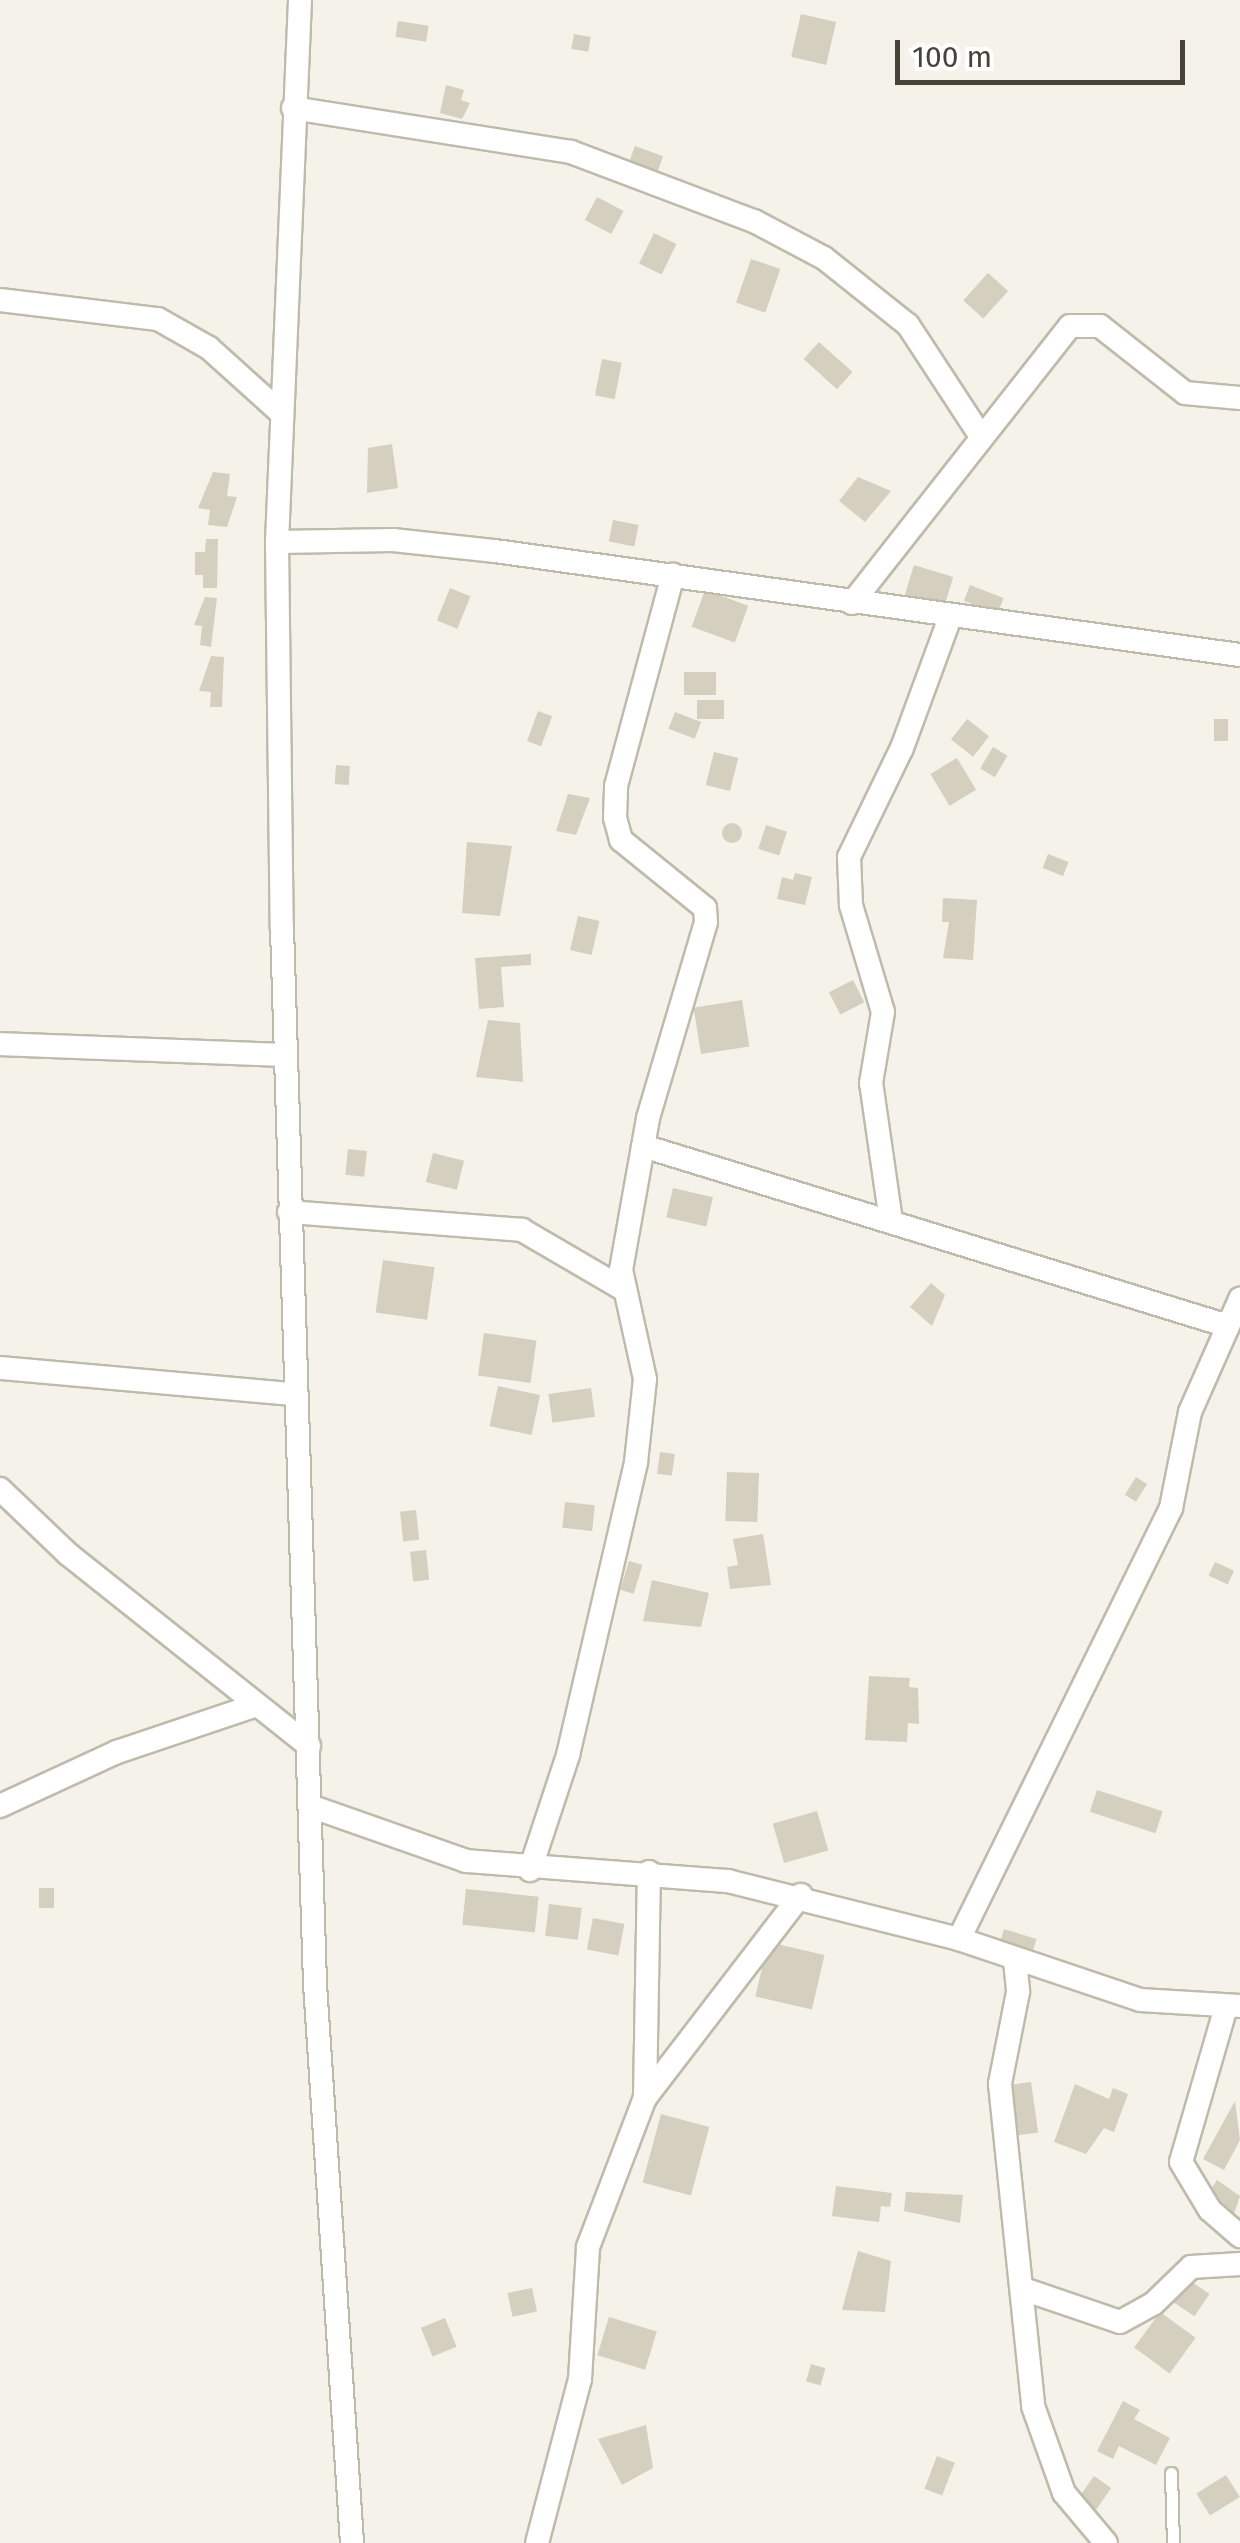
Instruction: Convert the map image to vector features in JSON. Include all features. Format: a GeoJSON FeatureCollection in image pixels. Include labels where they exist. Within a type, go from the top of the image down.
{"type":"FeatureCollection","features":[{"type":"Feature","properties":{"kind":"street"},"geometry":{"type":"LineString","coordinates":[[300,0],[277,542],[289,1212],[310,1806],[352,2543]]}},
{"type":"Feature","properties":{"kind":"street"},"geometry":{"type":"LineString","coordinates":[[293,108],[571,152],[754,222],[824,258],[908,325],[980,435]]}},
{"type":"Feature","properties":{"kind":"street"},"geometry":{"type":"LineString","coordinates":[[0,300],[158,319],[209,348],[280,412]]}},
{"type":"Feature","properties":{"kind":"street"},"geometry":{"type":"LineString","coordinates":[[852,603],[1054,341],[1085,322],[1184,394],[1240,398]]}},
{"type":"Feature","properties":{"kind":"street"},"geometry":{"type":"LineString","coordinates":[[277,542],[393,540],[673,575],[949,620],[1240,655]]}},
{"type":"Feature","properties":{"kind":"street"},"geometry":{"type":"LineString","coordinates":[[530,1870],[568,1755],[645,1416],[641,1346],[623,1289],[643,1146],[706,922],[705,908],[622,840],[614,818],[616,786],[673,575]]}},
{"type":"Feature","properties":{"kind":"street"},"geometry":{"type":"LineString","coordinates":[[891,1222],[871,1083],[882,1012],[851,905],[849,857],[902,748],[949,620]]}},
{"type":"Feature","properties":{"kind":"street"},"geometry":{"type":"LineString","coordinates":[[0,1044],[286,1055]]}},
{"type":"Feature","properties":{"kind":"street"},"geometry":{"type":"LineString","coordinates":[[643,1146],[891,1222],[1235,1318],[1183,1433],[1171,1508],[959,1939]]}},
{"type":"Feature","properties":{"kind":"street"},"geometry":{"type":"LineString","coordinates":[[289,1212],[522,1230],[623,1289]]}},
{"type":"Feature","properties":{"kind":"street"},"geometry":{"type":"LineString","coordinates":[[0,1368],[293,1394]]}},
{"type":"Feature","properties":{"kind":"street"},"geometry":{"type":"LineString","coordinates":[[0,1489],[254,1706],[309,1746]]}},
{"type":"Feature","properties":{"kind":"street"},"geometry":{"type":"LineString","coordinates":[[0,1806],[117,1752],[254,1706]]}},
{"type":"Feature","properties":{"kind":"street"},"geometry":{"type":"LineString","coordinates":[[310,1806],[434,1852],[530,1870],[650,1872],[802,1895],[959,1939],[1140,2000],[1233,2006],[1181,2162],[1210,2210],[1240,2236]]}},
{"type":"Feature","properties":{"kind":"street"},"geometry":{"type":"LineString","coordinates":[[645,2098],[650,1872]]}},
{"type":"Feature","properties":{"kind":"street"},"geometry":{"type":"LineString","coordinates":[[537,2543],[580,2379],[588,2247],[645,2098],[802,1895]]}},
{"type":"Feature","properties":{"kind":"street"},"geometry":{"type":"LineString","coordinates":[[1015,1961],[1018,1992],[1000,2084],[1042,2447],[1064,2494],[1106,2543]]}},
{"type":"Feature","properties":{"kind":"street"},"geometry":{"type":"LineString","coordinates":[[1026,2290],[1120,2322],[1153,2304],[1191,2267],[1240,2264]]}},
{"type":"Feature","properties":{"kind":"lane"},"geometry":{"type":"LineString","coordinates":[[1171,2473],[1173,2543]]}},
{"type":"Feature","properties":{"kind":"building"},"geometry":{"type":"Polygon","coordinates":[[[801,14],[836,22],[826,65],[791,57],[801,14]]]}},
{"type":"Feature","properties":{"kind":"building"},"geometry":{"type":"Polygon","coordinates":[[[398,21],[429,26],[426,42],[395,37],[398,21]]]}},
{"type":"Feature","properties":{"kind":"building"},"geometry":{"type":"Polygon","coordinates":[[[574,34],[591,37],[588,52],[571,49],[574,34]]]}},
{"type":"Feature","properties":{"kind":"building"},"geometry":{"type":"Polygon","coordinates":[[[446,85],[464,90],[461,100],[470,103],[462,119],[440,113],[446,85]]]}},
{"type":"Feature","properties":{"kind":"building"},"geometry":{"type":"Polygon","coordinates":[[[635,146],[663,156],[656,176],[628,166],[635,146]]]}},
{"type":"Feature","properties":{"kind":"building"},"geometry":{"type":"Polygon","coordinates":[[[597,197],[623,211],[611,234],[585,220],[597,197]]]}},
{"type":"Feature","properties":{"kind":"building"},"geometry":{"type":"Polygon","coordinates":[[[654,233],[676,244],[662,275],[639,264],[654,233]]]}},
{"type":"Feature","properties":{"kind":"building"},"geometry":{"type":"Polygon","coordinates":[[[751,259],[780,269],[765,313],[736,302],[751,259]]]}},
{"type":"Feature","properties":{"kind":"building"},"geometry":{"type":"Polygon","coordinates":[[[988,273],[1008,291],[983,319],[963,300],[988,273]]]}},
{"type":"Feature","properties":{"kind":"building"},"geometry":{"type":"Polygon","coordinates":[[[819,342],[852,372],[837,389],[804,359],[819,342]]]}},
{"type":"Feature","properties":{"kind":"building"},"geometry":{"type":"Polygon","coordinates":[[[602,359],[622,363],[615,399],[595,395],[602,359]]]}},
{"type":"Feature","properties":{"kind":"building"},"geometry":{"type":"Polygon","coordinates":[[[392,444],[398,488],[367,493],[368,448],[392,444]]]}},
{"type":"Feature","properties":{"kind":"building"},"geometry":{"type":"Polygon","coordinates":[[[213,472],[230,474],[227,496],[237,497],[227,527],[208,525],[210,510],[198,508],[213,472]]]}},
{"type":"Feature","properties":{"kind":"building"},"geometry":{"type":"Polygon","coordinates":[[[858,477],[891,491],[865,522],[839,501],[858,477]]]}},
{"type":"Feature","properties":{"kind":"building"},"geometry":{"type":"Polygon","coordinates":[[[613,520],[639,525],[634,547],[609,542],[613,520]]]}},
{"type":"Feature","properties":{"kind":"building"},"geometry":{"type":"Polygon","coordinates":[[[206,539],[218,539],[217,588],[203,588],[203,575],[195,575],[195,552],[205,552],[206,539]]]}},
{"type":"Feature","properties":{"kind":"building"},"geometry":{"type":"Polygon","coordinates":[[[914,565],[953,577],[943,610],[904,598],[914,565]]]}},
{"type":"Feature","properties":{"kind":"building"},"geometry":{"type":"Polygon","coordinates":[[[970,585],[1004,598],[998,614],[964,601],[970,585]]]}},
{"type":"Feature","properties":{"kind":"building"},"geometry":{"type":"Polygon","coordinates":[[[450,588],[470,596],[457,629],[437,620],[450,588]]]}},
{"type":"Feature","properties":{"kind":"building"},"geometry":{"type":"Polygon","coordinates":[[[705,590],[748,606],[735,642],[692,627],[705,590]]]}},
{"type":"Feature","properties":{"kind":"building"},"geometry":{"type":"Polygon","coordinates":[[[205,597],[217,598],[211,647],[200,645],[202,626],[194,625],[205,597]]]}},
{"type":"Feature","properties":{"kind":"building"},"geometry":{"type":"Polygon","coordinates":[[[211,656],[224,657],[222,707],[210,707],[211,692],[199,691],[211,656]]]}},
{"type":"Feature","properties":{"kind":"building"},"geometry":{"type":"Polygon","coordinates":[[[684,672],[716,672],[716,695],[684,695],[684,672]]]}},
{"type":"Feature","properties":{"kind":"building"},"geometry":{"type":"Polygon","coordinates":[[[697,700],[724,700],[724,719],[697,719],[697,700]]]}},
{"type":"Feature","properties":{"kind":"building"},"geometry":{"type":"Polygon","coordinates":[[[538,711],[552,716],[541,746],[527,741],[538,711]]]}},
{"type":"Feature","properties":{"kind":"building"},"geometry":{"type":"Polygon","coordinates":[[[675,712],[701,722],[695,739],[669,729],[675,712]]]}},
{"type":"Feature","properties":{"kind":"building"},"geometry":{"type":"Polygon","coordinates":[[[967,719],[989,736],[973,757],[951,739],[967,719]]]}},
{"type":"Feature","properties":{"kind":"building"},"geometry":{"type":"Polygon","coordinates":[[[1214,719],[1228,719],[1228,741],[1214,741],[1214,719]]]}},
{"type":"Feature","properties":{"kind":"building"},"geometry":{"type":"Polygon","coordinates":[[[993,747],[1008,756],[995,777],[980,768],[993,747]]]}},
{"type":"Feature","properties":{"kind":"building"},"geometry":{"type":"Polygon","coordinates":[[[714,752],[738,758],[730,791],[706,785],[714,752]]]}},
{"type":"Feature","properties":{"kind":"building"},"geometry":{"type":"Polygon","coordinates":[[[957,758],[976,790],[949,806],[930,774],[957,758]]]}},
{"type":"Feature","properties":{"kind":"building"},"geometry":{"type":"Polygon","coordinates":[[[336,765],[350,766],[349,785],[335,784],[336,765]]]}},
{"type":"Feature","properties":{"kind":"building"},"geometry":{"type":"Polygon","coordinates":[[[568,794],[590,798],[576,835],[556,831],[568,794]]]}},
{"type":"Feature","properties":{"kind":"building"},"geometry":{"type":"Polygon","coordinates":[[[728,823],[736,823],[742,833],[736,843],[728,843],[722,837],[722,829],[728,823]]]}},
{"type":"Feature","properties":{"kind":"building"},"geometry":{"type":"Polygon","coordinates":[[[766,825],[787,832],[779,856],[758,849],[766,825]]]}},
{"type":"Feature","properties":{"kind":"building"},"geometry":{"type":"Polygon","coordinates":[[[467,842],[512,846],[500,916],[462,913],[467,842]]]}},
{"type":"Feature","properties":{"kind":"building"},"geometry":{"type":"Polygon","coordinates":[[[1048,854],[1069,862],[1063,876],[1043,868],[1048,854]]]}},
{"type":"Feature","properties":{"kind":"building"},"geometry":{"type":"Polygon","coordinates":[[[795,873],[812,877],[805,905],[777,899],[782,877],[793,880],[795,873]]]}},
{"type":"Feature","properties":{"kind":"building"},"geometry":{"type":"Polygon","coordinates":[[[943,898],[977,900],[973,960],[943,958],[949,922],[942,922],[943,898]]]}},
{"type":"Feature","properties":{"kind":"building"},"geometry":{"type":"Polygon","coordinates":[[[578,916],[599,921],[592,955],[570,950],[578,916]]]}},
{"type":"Feature","properties":{"kind":"building"},"geometry":{"type":"Polygon","coordinates":[[[531,954],[531,965],[501,967],[504,1007],[479,1009],[475,958],[531,954]]]}},
{"type":"Feature","properties":{"kind":"building"},"geometry":{"type":"Polygon","coordinates":[[[853,980],[864,1002],[840,1015],[829,992],[853,980]]]}},
{"type":"Feature","properties":{"kind":"building"},"geometry":{"type":"Polygon","coordinates":[[[742,1000],[749,1046],[701,1054],[694,1008],[742,1000]]]}},
{"type":"Feature","properties":{"kind":"building"},"geometry":{"type":"Polygon","coordinates":[[[488,1020],[520,1023],[523,1082],[476,1077],[488,1020]]]}},
{"type":"Feature","properties":{"kind":"building"},"geometry":{"type":"Polygon","coordinates":[[[348,1149],[367,1151],[364,1177],[345,1175],[348,1149]]]}},
{"type":"Feature","properties":{"kind":"building"},"geometry":{"type":"Polygon","coordinates":[[[433,1153],[464,1161],[457,1190],[426,1182],[433,1153]]]}},
{"type":"Feature","properties":{"kind":"building"},"geometry":{"type":"Polygon","coordinates":[[[673,1188],[713,1197],[706,1226],[666,1217],[673,1188]]]}},
{"type":"Feature","properties":{"kind":"building"},"geometry":{"type":"Polygon","coordinates":[[[383,1260],[434,1267],[427,1320],[376,1312],[383,1260]]]}},
{"type":"Feature","properties":{"kind":"building"},"geometry":{"type":"Polygon","coordinates":[[[931,1283],[945,1295],[932,1326],[910,1307],[931,1283]]]}},
{"type":"Feature","properties":{"kind":"building"},"geometry":{"type":"Polygon","coordinates":[[[484,1333],[536,1340],[530,1383],[478,1376],[484,1333]]]}},
{"type":"Feature","properties":{"kind":"building"},"geometry":{"type":"Polygon","coordinates":[[[498,1386],[540,1395],[532,1435],[489,1426],[498,1386]]]}},
{"type":"Feature","properties":{"kind":"building"},"geometry":{"type":"Polygon","coordinates":[[[591,1388],[595,1417],[552,1423],[548,1394],[591,1388]]]}},
{"type":"Feature","properties":{"kind":"building"},"geometry":{"type":"Polygon","coordinates":[[[660,1452],[675,1454],[672,1476],[657,1474],[660,1452]]]}},
{"type":"Feature","properties":{"kind":"building"},"geometry":{"type":"Polygon","coordinates":[[[727,1472],[759,1473],[757,1522],[725,1521],[727,1472]]]}},
{"type":"Feature","properties":{"kind":"building"},"geometry":{"type":"Polygon","coordinates":[[[1136,1477],[1147,1484],[1136,1502],[1125,1495],[1136,1477]]]}},
{"type":"Feature","properties":{"kind":"building"},"geometry":{"type":"Polygon","coordinates":[[[565,1502],[595,1505],[592,1531],[562,1528],[565,1502]]]}},
{"type":"Feature","properties":{"kind":"building"},"geometry":{"type":"Polygon","coordinates":[[[416,1510],[419,1540],[403,1542],[400,1512],[416,1510]]]}},
{"type":"Feature","properties":{"kind":"building"},"geometry":{"type":"Polygon","coordinates":[[[763,1534],[771,1585],[730,1589],[727,1567],[738,1565],[733,1539],[763,1534]]]}},
{"type":"Feature","properties":{"kind":"building"},"geometry":{"type":"Polygon","coordinates":[[[426,1550],[429,1580],[413,1582],[410,1552],[426,1550]]]}},
{"type":"Feature","properties":{"kind":"building"},"geometry":{"type":"Polygon","coordinates":[[[629,1561],[642,1565],[634,1594],[620,1590],[629,1561]]]}},
{"type":"Feature","properties":{"kind":"building"},"geometry":{"type":"Polygon","coordinates":[[[1215,1562],[1234,1571],[1228,1584],[1209,1576],[1215,1562]]]}},
{"type":"Feature","properties":{"kind":"building"},"geometry":{"type":"Polygon","coordinates":[[[652,1580],[709,1593],[701,1627],[643,1621],[652,1580]]]}},
{"type":"Feature","properties":{"kind":"building"},"geometry":{"type":"Polygon","coordinates":[[[869,1676],[910,1678],[909,1687],[918,1688],[919,1724],[908,1723],[907,1742],[865,1740],[869,1676]]]}},
{"type":"Feature","properties":{"kind":"building"},"geometry":{"type":"Polygon","coordinates":[[[1097,1790],[1163,1811],[1156,1833],[1090,1812],[1097,1790]]]}},
{"type":"Feature","properties":{"kind":"building"},"geometry":{"type":"Polygon","coordinates":[[[817,1811],[828,1850],[784,1863],[773,1824],[817,1811]]]}},
{"type":"Feature","properties":{"kind":"building"},"geometry":{"type":"Polygon","coordinates":[[[39,1888],[54,1888],[54,1908],[39,1908],[39,1888]]]}},
{"type":"Feature","properties":{"kind":"building"},"geometry":{"type":"Polygon","coordinates":[[[466,1889],[539,1897],[535,1932],[462,1925],[466,1889]]]}},
{"type":"Feature","properties":{"kind":"building"},"geometry":{"type":"Polygon","coordinates":[[[549,1904],[582,1908],[578,1940],[545,1936],[549,1904]]]}},
{"type":"Feature","properties":{"kind":"building"},"geometry":{"type":"Polygon","coordinates":[[[593,1918],[624,1924],[618,1956],[587,1949],[593,1918]]]}},
{"type":"Feature","properties":{"kind":"building"},"geometry":{"type":"Polygon","coordinates":[[[1004,1929],[1037,1939],[1032,1954],[999,1944],[1004,1929]]]}},
{"type":"Feature","properties":{"kind":"building"},"geometry":{"type":"Polygon","coordinates":[[[768,1942],[825,1955],[812,2010],[755,1997],[768,1942]]]}},
{"type":"Feature","properties":{"kind":"building"},"geometry":{"type":"Polygon","coordinates":[[[1031,2082],[1038,2133],[1018,2135],[1011,2085],[1031,2082]]]}},
{"type":"Feature","properties":{"kind":"building"},"geometry":{"type":"Polygon","coordinates":[[[1075,2084],[1109,2099],[1113,2088],[1128,2094],[1114,2132],[1104,2128],[1086,2154],[1054,2142],[1075,2084]]]}},
{"type":"Feature","properties":{"kind":"building"},"geometry":{"type":"Polygon","coordinates":[[[1235,2101],[1240,2140],[1224,2170],[1203,2159],[1235,2101]]]}},
{"type":"Feature","properties":{"kind":"building"},"geometry":{"type":"Polygon","coordinates":[[[661,2114],[709,2127],[691,2196],[643,2183],[661,2114]]]}},
{"type":"Feature","properties":{"kind":"building"},"geometry":{"type":"Polygon","coordinates":[[[1217,2180],[1240,2196],[1234,2214],[1207,2195],[1217,2180]]]}},
{"type":"Feature","properties":{"kind":"building"},"geometry":{"type":"Polygon","coordinates":[[[836,2186],[892,2193],[890,2207],[881,2206],[879,2222],[832,2216],[836,2186]]]}},
{"type":"Feature","properties":{"kind":"building"},"geometry":{"type":"Polygon","coordinates":[[[906,2192],[963,2195],[960,2223],[904,2211],[906,2192]]]}},
{"type":"Feature","properties":{"kind":"building"},"geometry":{"type":"Polygon","coordinates":[[[858,2251],[891,2261],[885,2312],[842,2310],[858,2251]]]}},
{"type":"Feature","properties":{"kind":"building"},"geometry":{"type":"Polygon","coordinates":[[[1183,2276],[1210,2294],[1194,2316],[1168,2298],[1183,2276]]]}},
{"type":"Feature","properties":{"kind":"building"},"geometry":{"type":"Polygon","coordinates":[[[532,2288],[537,2311],[513,2317],[508,2293],[532,2288]]]}},
{"type":"Feature","properties":{"kind":"building"},"geometry":{"type":"Polygon","coordinates":[[[1160,2312],[1196,2338],[1170,2373],[1134,2348],[1160,2312]]]}},
{"type":"Feature","properties":{"kind":"building"},"geometry":{"type":"Polygon","coordinates":[[[609,2317],[657,2332],[645,2370],[597,2355],[609,2317]]]}},
{"type":"Feature","properties":{"kind":"building"},"geometry":{"type":"Polygon","coordinates":[[[445,2318],[457,2347],[433,2356],[421,2328],[445,2318]]]}},
{"type":"Feature","properties":{"kind":"building"},"geometry":{"type":"Polygon","coordinates":[[[811,2364],[825,2368],[820,2385],[806,2381],[811,2364]]]}},
{"type":"Feature","properties":{"kind":"building"},"geometry":{"type":"Polygon","coordinates":[[[1123,2401],[1140,2410],[1134,2419],[1170,2438],[1156,2465],[1119,2446],[1113,2459],[1097,2451],[1123,2401]]]}},
{"type":"Feature","properties":{"kind":"building"},"geometry":{"type":"Polygon","coordinates":[[[646,2425],[653,2468],[622,2485],[598,2439],[646,2425]]]}},
{"type":"Feature","properties":{"kind":"building"},"geometry":{"type":"Polygon","coordinates":[[[937,2456],[955,2463],[942,2495],[924,2489],[937,2456]]]}},
{"type":"Feature","properties":{"kind":"building"},"geometry":{"type":"Polygon","coordinates":[[[1226,2475],[1240,2497],[1210,2516],[1196,2494],[1226,2475]]]}},
{"type":"Feature","properties":{"kind":"building"},"geometry":{"type":"Polygon","coordinates":[[[1094,2476],[1111,2488],[1094,2513],[1077,2501],[1094,2476]]]}}]}
